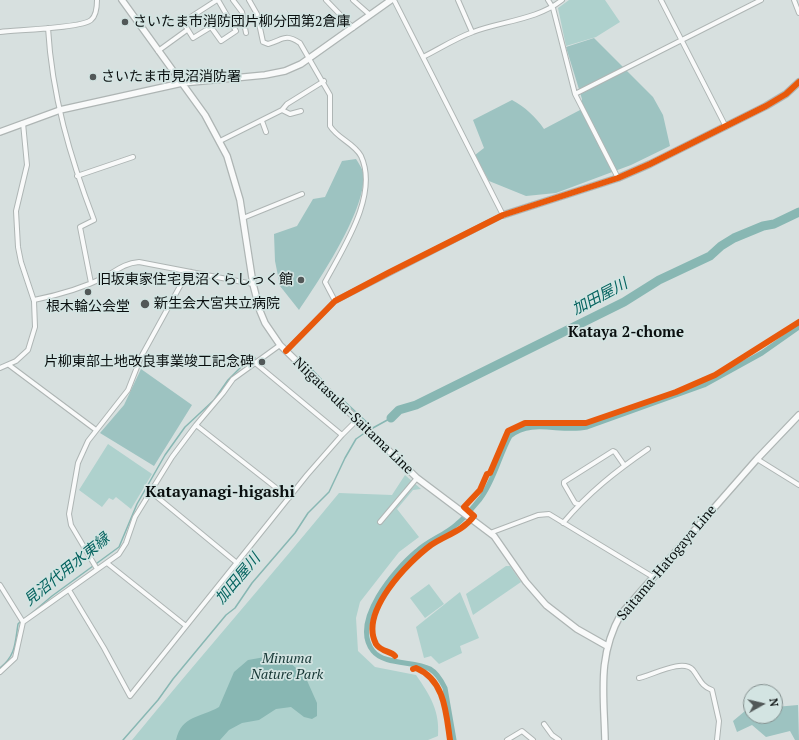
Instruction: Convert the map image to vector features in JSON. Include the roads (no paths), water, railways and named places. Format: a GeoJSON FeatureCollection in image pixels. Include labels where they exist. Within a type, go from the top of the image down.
{"type":"FeatureCollection","features":[{"type":"Feature","properties":{"kind":"main road","name":"Niigatasuka-Saitama Line"},"geometry":{"type":"LineString","coordinates":[[122,0],[182,83],[220,141],[232,171],[243,218],[253,284],[260,311],[265,323],[280,345],[358,419],[416,478],[490,533],[526,582],[546,605],[576,629],[607,646]]}},
{"type":"Feature","properties":{"kind":"main road"},"geometry":{"type":"LineString","coordinates":[[0,132],[60,110],[182,83],[276,73],[293,68],[353,28],[390,0]]}},
{"type":"Feature","properties":{"kind":"main road"},"geometry":{"type":"LineString","coordinates":[[503,215],[618,178],[726,127],[786,94],[799,82]]}},
{"type":"Feature","properties":{"kind":"main road","name":"Saitama-Hatogaya Line"},"geometry":{"type":"LineString","coordinates":[[605,740],[603,670],[607,646],[621,614],[757,459],[799,415]]}},
{"type":"Feature","properties":{"kind":"street"},"geometry":{"type":"LineString","coordinates":[[0,32],[57,28],[89,22],[94,16],[97,0]]}},
{"type":"Feature","properties":{"kind":"street"},"geometry":{"type":"LineString","coordinates":[[218,0],[236,31],[221,41],[211,27],[193,38],[183,22],[209,2],[218,0]]}},
{"type":"Feature","properties":{"kind":"street"},"geometry":{"type":"LineString","coordinates":[[233,0],[242,12],[246,33]]}},
{"type":"Feature","properties":{"kind":"street"},"geometry":{"type":"LineString","coordinates":[[249,0],[257,14],[263,42],[268,44],[285,37],[293,38],[300,43],[324,81],[330,95],[332,103],[330,126],[356,150],[363,162],[367,179],[361,206],[350,237],[324,282],[336,301]]}},
{"type":"Feature","properties":{"kind":"street"},"geometry":{"type":"LineString","coordinates":[[326,0],[353,28]]}},
{"type":"Feature","properties":{"kind":"street"},"geometry":{"type":"LineString","coordinates":[[353,0],[370,15]]}},
{"type":"Feature","properties":{"kind":"street"},"geometry":{"type":"LineString","coordinates":[[286,351],[336,301],[503,215],[423,57],[390,0]]}},
{"type":"Feature","properties":{"kind":"street"},"geometry":{"type":"LineString","coordinates":[[458,0],[472,32]]}},
{"type":"Feature","properties":{"kind":"street"},"geometry":{"type":"LineString","coordinates":[[548,0],[553,8],[575,94],[618,178]]}},
{"type":"Feature","properties":{"kind":"street"},"geometry":{"type":"LineString","coordinates":[[423,57],[472,32],[518,20],[553,8],[562,0]]}},
{"type":"Feature","properties":{"kind":"street"},"geometry":{"type":"LineString","coordinates":[[661,0],[726,127]]}},
{"type":"Feature","properties":{"kind":"street"},"geometry":{"type":"LineString","coordinates":[[575,94],[761,0]]}},
{"type":"Feature","properties":{"kind":"street"},"geometry":{"type":"LineString","coordinates":[[794,0],[799,13]]}},
{"type":"Feature","properties":{"kind":"street"},"geometry":{"type":"LineString","coordinates":[[48,28],[50,64],[68,148],[94,220],[80,227],[91,283]]}},
{"type":"Feature","properties":{"kind":"street"},"geometry":{"type":"LineString","coordinates":[[158,51],[187,30]]}},
{"type":"Feature","properties":{"kind":"street"},"geometry":{"type":"LineString","coordinates":[[220,141],[282,110],[287,104],[324,81]]}},
{"type":"Feature","properties":{"kind":"street"},"geometry":{"type":"LineString","coordinates":[[282,110],[288,114],[301,111]]}},
{"type":"Feature","properties":{"kind":"street"},"geometry":{"type":"LineString","coordinates":[[262,121],[266,132]]}},
{"type":"Feature","properties":{"kind":"street"},"geometry":{"type":"LineString","coordinates":[[0,368],[9,365],[24,354],[32,341],[36,322],[34,300],[21,262],[18,247],[16,211],[27,164],[23,123]]}},
{"type":"Feature","properties":{"kind":"street"},"geometry":{"type":"LineString","coordinates":[[77,176],[132,157]]}},
{"type":"Feature","properties":{"kind":"street"},"geometry":{"type":"LineString","coordinates":[[243,218],[302,194]]}},
{"type":"Feature","properties":{"kind":"street"},"geometry":{"type":"LineString","coordinates":[[34,300],[56,296],[91,283],[132,262],[160,265],[253,284]]}},
{"type":"Feature","properties":{"kind":"street"},"geometry":{"type":"LineString","coordinates":[[97,569],[71,525],[69,514],[78,463],[88,441],[128,390],[141,357],[185,277],[191,272]]}},
{"type":"Feature","properties":{"kind":"street"},"geometry":{"type":"LineString","coordinates":[[0,672],[15,658],[23,622],[119,554],[126,543],[135,518],[172,457],[196,425],[233,379],[254,362],[280,345]]}},
{"type":"Feature","properties":{"kind":"street"},"geometry":{"type":"LineString","coordinates":[[254,362],[342,435]]}},
{"type":"Feature","properties":{"kind":"street"},"geometry":{"type":"LineString","coordinates":[[9,365],[96,430]]}},
{"type":"Feature","properties":{"kind":"street"},"geometry":{"type":"LineString","coordinates":[[69,590],[104,648],[130,696],[289,498],[342,435],[358,419]]}},
{"type":"Feature","properties":{"kind":"street"},"geometry":{"type":"LineString","coordinates":[[196,425],[289,498]]}},
{"type":"Feature","properties":{"kind":"street"},"geometry":{"type":"LineString","coordinates":[[563,523],[578,504],[591,491],[624,465],[648,449]]}},
{"type":"Feature","properties":{"kind":"street"},"geometry":{"type":"LineString","coordinates":[[578,504],[575,503],[564,482],[613,451],[624,465]]}},
{"type":"Feature","properties":{"kind":"street"},"geometry":{"type":"LineString","coordinates":[[757,459],[799,485]]}},
{"type":"Feature","properties":{"kind":"street"},"geometry":{"type":"LineString","coordinates":[[380,522],[416,478]]}},
{"type":"Feature","properties":{"kind":"street"},"geometry":{"type":"LineString","coordinates":[[151,492],[237,563]]}},
{"type":"Feature","properties":{"kind":"street"},"geometry":{"type":"LineString","coordinates":[[490,533],[544,514],[549,514],[653,577]]}},
{"type":"Feature","properties":{"kind":"street"},"geometry":{"type":"LineString","coordinates":[[107,563],[186,626]]}},
{"type":"Feature","properties":{"kind":"street"},"geometry":{"type":"LineString","coordinates":[[0,585],[23,622]]}},
{"type":"Feature","properties":{"kind":"street"},"geometry":{"type":"LineString","coordinates":[[639,678],[678,666],[686,665],[690,667],[701,684],[712,690],[719,721],[717,740]]}},
{"type":"Feature","properties":{"kind":"street"},"geometry":{"type":"LineString","coordinates":[[544,724],[552,735],[559,740]]}},
{"type":"Feature","properties":{"kind":"street"},"geometry":{"type":"LineString","coordinates":[[507,740],[522,731],[533,740]]}},
{"type":"Feature","properties":{"kind":"waterway","name":"加田屋川"},"geometry":{"type":"LineString","coordinates":[[391,418],[399,410],[416,405],[624,302],[659,280],[710,256],[721,246],[734,238],[763,226],[774,224],[799,212]]}},
{"type":"Feature","properties":{"kind":"waterway","name":"見沼代用水東縁"},"geometry":{"type":"LineString","coordinates":[[454,740],[445,688],[437,675],[430,669],[424,667],[384,659],[373,651],[367,639],[367,626],[371,611],[387,583],[408,559],[422,547],[452,528],[480,499],[493,476],[510,436],[528,428],[587,427],[704,385],[762,353],[799,327]]}},
{"type":"Feature","properties":{"kind":"waterway","name":"見沼代用水東縁"},"geometry":{"type":"LineString","coordinates":[[26,618],[52,596],[119,547],[137,504],[165,455],[185,427],[214,400],[228,380],[240,368],[255,358]]}},
{"type":"Feature","properties":{"kind":"waterway","name":"見沼代用水東縁"},"geometry":{"type":"LineString","coordinates":[[303,360],[321,379]]}},
{"type":"Feature","properties":{"kind":"waterway","name":"見沼代用水東縁"},"geometry":{"type":"LineString","coordinates":[[343,400],[373,428]]}},
{"type":"Feature","properties":{"kind":"waterway","name":"加田屋川"},"geometry":{"type":"LineString","coordinates":[[371,429],[391,418]]}},
{"type":"Feature","properties":{"kind":"waterway","name":"加田屋川"},"geometry":{"type":"LineString","coordinates":[[123,740],[158,700],[173,679],[226,615],[235,608],[252,583],[295,533],[308,513],[329,492],[356,439],[366,432]]}},
{"type":"Feature","properties":{"kind":"waterway","name":"見沼代用水東縁"},"geometry":{"type":"LineString","coordinates":[[0,668],[12,653],[18,624],[21,621]]}},
{"type":"Feature","properties":{"kind":"place","name":"さいたま市消防団片柳分団第2倉庫"},"geometry":{"type":"Point","coordinates":[125,22]}},
{"type":"Feature","properties":{"kind":"place","name":"さいたま市見沼消防署"},"geometry":{"type":"Point","coordinates":[93,77]}},
{"type":"Feature","properties":{"kind":"place","name":"旧坂東家住宅見沼くらしっく館"},"geometry":{"type":"Point","coordinates":[301,280]}},
{"type":"Feature","properties":{"kind":"place","name":"根木輪公会堂"},"geometry":{"type":"Point","coordinates":[88,292]}},
{"type":"Feature","properties":{"kind":"place","name":"新生会大宮共立病院"},"geometry":{"type":"Point","coordinates":[145,304]}},
{"type":"Feature","properties":{"kind":"place","name":"片柳東部土地改良事業竣工記念碑"},"geometry":{"type":"Point","coordinates":[262,362]}},
{"type":"Feature","properties":{"kind":"district","name":"Kataya 2-chome"},"geometry":{"type":"Point","coordinates":[626,333]}},
{"type":"Feature","properties":{"kind":"district","name":"Katayanagi-higashi"},"geometry":{"type":"Point","coordinates":[220,492]}},
{"type":"Feature","properties":{"kind":"park label","name":"Minuma Nature Park"},"geometry":{"type":"Point","coordinates":[287,668]}}]}
